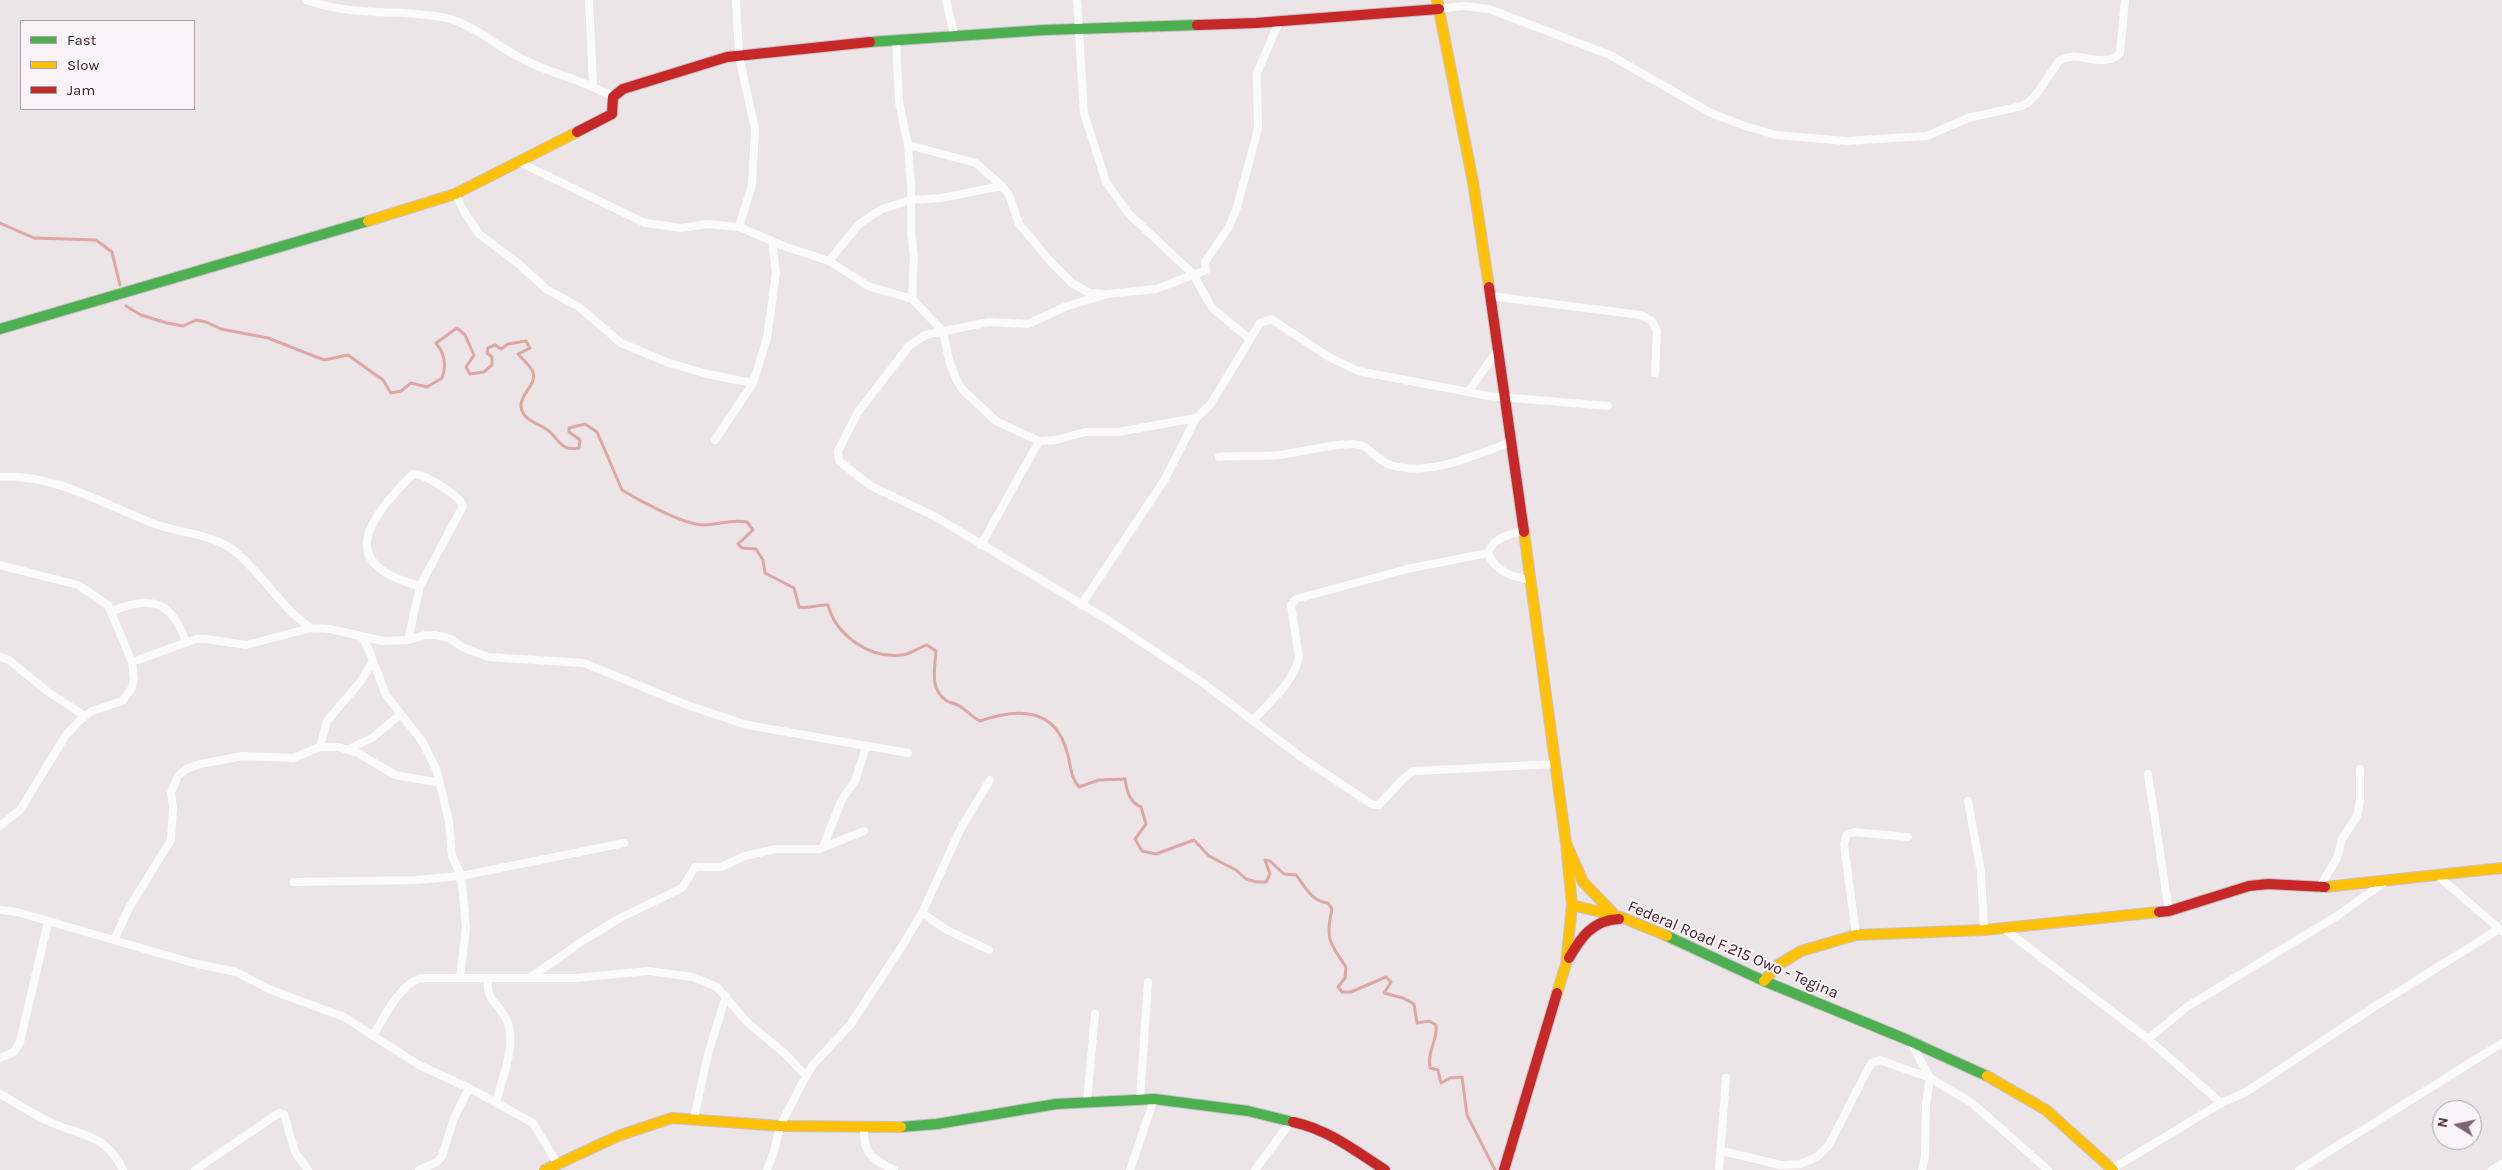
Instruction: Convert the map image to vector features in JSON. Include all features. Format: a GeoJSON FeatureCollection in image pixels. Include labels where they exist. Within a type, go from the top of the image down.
{"type":"FeatureCollection","features":[{"type":"Feature","properties":{"kind":"street"},"geometry":{"type":"LineString","coordinates":[[306,0],[326,7],[355,12],[401,13],[448,19],[466,26],[532,64],[593,85],[613,98]]}},
{"type":"Feature","properties":{"kind":"street"},"geometry":{"type":"LineString","coordinates":[[589,0],[593,85]]}},
{"type":"Feature","properties":{"kind":"street"},"geometry":{"type":"LineString","coordinates":[[946,0],[954,34]]}},
{"type":"Feature","properties":{"kind":"street"},"geometry":{"type":"LineString","coordinates":[[1077,0],[1084,113],[1106,182],[1128,213],[1194,274],[1212,308],[1250,338]]}},
{"type":"Feature","properties":{"kind":"street"},"geometry":{"type":"LineString","coordinates":[[613,98],[623,88],[739,56],[954,34],[1279,22],[1438,4],[1488,9],[1600,52],[1710,113],[1776,135],[1846,141],[1927,136],[1968,118],[2028,103],[2059,61],[2064,58],[2072,56],[2107,61],[2114,59],[2120,53],[2125,0]]}},
{"type":"Feature","properties":{"kind":"street"},"geometry":{"type":"LineString","coordinates":[[735,1],[739,56],[755,129],[752,185],[739,227]]}},
{"type":"Feature","properties":{"kind":"street"},"geometry":{"type":"LineString","coordinates":[[1438,4],[1473,182],[1532,580],[1566,843],[1572,905],[1566,964]]}},
{"type":"Feature","properties":{"kind":"street"},"geometry":{"type":"LineString","coordinates":[[908,145],[976,163],[1002,186],[1015,208],[1020,224],[1051,262],[1072,283],[1089,293],[1107,294],[1156,289],[1206,270],[1205,262],[1229,227],[1237,207],[1258,128],[1257,73],[1279,22]]}},
{"type":"Feature","properties":{"kind":"street"},"geometry":{"type":"LineString","coordinates":[[896,39],[900,102],[908,145],[914,257],[912,299]]}},
{"type":"Feature","properties":{"kind":"street"},"geometry":{"type":"LineString","coordinates":[[0,328],[298,243],[456,194],[612,114],[614,108],[613,98]]}},
{"type":"Feature","properties":{"kind":"street"},"geometry":{"type":"LineString","coordinates":[[518,162],[645,223],[682,228],[707,224],[739,227],[829,261],[868,286],[912,299],[943,331],[944,343],[956,379],[973,400],[996,421],[1040,441],[1056,440],[1085,432],[1118,432],[1196,418]]}},
{"type":"Feature","properties":{"kind":"street"},"geometry":{"type":"LineString","coordinates":[[829,261],[849,235],[871,215],[894,203],[941,198],[1002,186]]}},
{"type":"Feature","properties":{"kind":"street"},"geometry":{"type":"LineString","coordinates":[[456,194],[465,213],[479,234],[519,264],[546,290],[579,307],[621,343],[669,363],[707,374],[753,383]]}},
{"type":"Feature","properties":{"kind":"street"},"geometry":{"type":"LineString","coordinates":[[715,440],[753,383],[767,338],[775,283],[772,240]]}},
{"type":"Feature","properties":{"kind":"street"},"geometry":{"type":"LineString","coordinates":[[1107,294],[1065,307],[1028,324],[989,322],[925,335],[916,340],[890,369],[858,412],[838,451],[838,461],[871,486],[936,517],[1172,662],[1301,757],[1373,804],[1379,805],[1413,771],[1555,764]]}},
{"type":"Feature","properties":{"kind":"street"},"geometry":{"type":"LineString","coordinates":[[1490,296],[1641,315],[1652,321],[1657,331],[1654,373]]}},
{"type":"Feature","properties":{"kind":"street"},"geometry":{"type":"LineString","coordinates":[[1082,605],[1165,479],[1196,418],[1210,405],[1260,323],[1271,319],[1345,366],[1358,371],[1468,392],[1608,406]]}},
{"type":"Feature","properties":{"kind":"street"},"geometry":{"type":"LineString","coordinates":[[1468,392],[1497,351]]}},
{"type":"Feature","properties":{"kind":"street"},"geometry":{"type":"LineString","coordinates":[[981,545],[1040,441]]}},
{"type":"Feature","properties":{"kind":"street"},"geometry":{"type":"LineString","coordinates":[[1219,457],[1277,455],[1354,444],[1366,448],[1375,457],[1388,464],[1418,470],[1465,458],[1511,442]]}},
{"type":"Feature","properties":{"kind":"street"},"geometry":{"type":"LineString","coordinates":[[408,640],[420,586],[463,506],[461,500],[446,490],[420,474],[413,474],[372,522],[366,540],[375,567],[386,575],[420,586]]}},
{"type":"Feature","properties":{"kind":"street"},"geometry":{"type":"LineString","coordinates":[[0,477],[49,481],[83,492],[156,524],[206,537],[227,546],[245,562],[289,611],[311,628]]}},
{"type":"Feature","properties":{"kind":"street"},"geometry":{"type":"LineString","coordinates":[[1524,530],[1492,544],[1488,553],[1492,563],[1504,573],[1532,580]]}},
{"type":"Feature","properties":{"kind":"street"},"geometry":{"type":"LineString","coordinates":[[1253,720],[1281,690],[1297,665],[1299,657],[1291,605],[1296,599],[1407,569],[1488,553]]}},
{"type":"Feature","properties":{"kind":"street"},"geometry":{"type":"LineString","coordinates":[[0,565],[78,585],[108,605],[113,612],[132,662],[134,679],[128,695],[122,701],[92,711],[66,735],[20,810],[0,826]]}},
{"type":"Feature","properties":{"kind":"street"},"geometry":{"type":"LineString","coordinates":[[113,612],[138,602],[166,608],[174,615],[186,642]]}},
{"type":"Feature","properties":{"kind":"street"},"geometry":{"type":"LineString","coordinates":[[132,662],[186,642],[206,639],[246,645],[311,628],[383,641],[408,640],[426,635],[436,635],[452,639],[462,647],[488,657],[584,663],[723,718],[866,747],[908,753]]}},
{"type":"Feature","properties":{"kind":"street"},"geometry":{"type":"LineString","coordinates":[[362,637],[368,648],[380,686],[431,757],[440,784],[449,822],[452,856],[461,876],[466,928],[460,978]]}},
{"type":"Feature","properties":{"kind":"street"},"geometry":{"type":"LineString","coordinates":[[0,657],[9,660],[48,692],[85,716]]}},
{"type":"Feature","properties":{"kind":"street"},"geometry":{"type":"LineString","coordinates":[[320,747],[327,721],[361,681],[372,661]]}},
{"type":"Feature","properties":{"kind":"street"},"geometry":{"type":"LineString","coordinates":[[349,749],[372,738],[401,714]]}},
{"type":"Feature","properties":{"kind":"street"},"geometry":{"type":"LineString","coordinates":[[114,940],[134,898],[171,840],[173,807],[171,793],[178,776],[186,769],[200,764],[253,755],[293,758],[320,747],[349,749],[395,775],[440,784]]}},
{"type":"Feature","properties":{"kind":"street"},"geometry":{"type":"LineString","coordinates":[[823,847],[842,799],[856,781],[866,747]]}},
{"type":"Feature","properties":{"kind":"street"},"geometry":{"type":"LineString","coordinates":[[2319,888],[2334,864],[2342,839],[2356,816],[2360,801],[2360,768]]}},
{"type":"Feature","properties":{"kind":"street"},"geometry":{"type":"LineString","coordinates":[[2148,774],[2169,912]]}},
{"type":"Feature","properties":{"kind":"street"},"geometry":{"type":"LineString","coordinates":[[767,1170],[780,1126],[806,1076],[812,1066],[850,1025],[922,913],[961,828],[990,780]]}},
{"type":"Feature","properties":{"kind":"street"},"geometry":{"type":"LineString","coordinates":[[1968,801],[1980,872],[1984,930]]}},
{"type":"Feature","properties":{"kind":"street"},"geometry":{"type":"LineString","coordinates":[[531,977],[618,919],[682,888],[694,867],[721,867],[745,856],[776,849],[815,850],[864,831]]}},
{"type":"Feature","properties":{"kind":"street"},"geometry":{"type":"LineString","coordinates":[[1856,935],[1844,844],[1847,834],[1854,832],[1908,836]]}},
{"type":"Feature","properties":{"kind":"street"},"geometry":{"type":"LineString","coordinates":[[294,882],[416,880],[461,876],[624,843]]}},
{"type":"Feature","properties":{"kind":"street"},"geometry":{"type":"LineString","coordinates":[[1566,843],[1580,880],[1590,893],[1617,916]]}},
{"type":"Feature","properties":{"kind":"street"},"geometry":{"type":"LineString","coordinates":[[1764,981],[1769,972],[1801,951],[1856,935],[1984,930],[2169,912],[2248,886],[2268,884],[2319,888],[2502,868]]}},
{"type":"Feature","properties":{"kind":"street"},"geometry":{"type":"LineString","coordinates":[[2107,1168],[2221,1103],[2246,1092],[2374,1007],[2501,930],[2438,876]]}},
{"type":"Feature","properties":{"kind":"street"},"geometry":{"type":"LineString","coordinates":[[2148,1039],[2188,1006],[2337,916],[2386,881]]}},
{"type":"Feature","properties":{"kind":"street","name":"Federal Road F.215 Owo - Tegina"},"geometry":{"type":"LineString","coordinates":[[1572,905],[1593,908],[1628,920],[1764,981],[1909,1040],[1998,1080],[2036,1103],[2064,1124],[2107,1168]]}},
{"type":"Feature","properties":{"kind":"street"},"geometry":{"type":"LineString","coordinates":[[0,910],[17,912],[193,962],[236,972],[271,990],[344,1018],[419,1065],[469,1088],[533,1123],[557,1163]]}},
{"type":"Feature","properties":{"kind":"street"},"geometry":{"type":"LineString","coordinates":[[922,913],[947,930],[989,950]]}},
{"type":"Feature","properties":{"kind":"street"},"geometry":{"type":"LineString","coordinates":[[1504,1170],[1566,964],[1579,939],[1590,926],[1614,919],[1628,920]]}},
{"type":"Feature","properties":{"kind":"street"},"geometry":{"type":"LineString","coordinates":[[0,1058],[14,1052],[20,1042],[48,922]]}},
{"type":"Feature","properties":{"kind":"street"},"geometry":{"type":"LineString","coordinates":[[2004,928],[2148,1039],[2221,1103]]}},
{"type":"Feature","properties":{"kind":"street"},"geometry":{"type":"LineString","coordinates":[[373,1036],[409,983],[420,978],[576,978],[648,971],[672,973],[693,977],[717,987],[747,1022],[784,1053],[806,1076]]}},
{"type":"Feature","properties":{"kind":"street"},"geometry":{"type":"LineString","coordinates":[[488,979],[489,995],[508,1022],[510,1035],[496,1102]]}},
{"type":"Feature","properties":{"kind":"street"},"geometry":{"type":"LineString","coordinates":[[1140,1099],[1148,982]]}},
{"type":"Feature","properties":{"kind":"street"},"geometry":{"type":"LineString","coordinates":[[694,1118],[708,1054],[726,996]]}},
{"type":"Feature","properties":{"kind":"street"},"geometry":{"type":"LineString","coordinates":[[1087,1101],[1095,1014]]}},
{"type":"Feature","properties":{"kind":"street"},"geometry":{"type":"LineString","coordinates":[[1909,1040],[1930,1078],[1926,1104],[1925,1157],[1922,1170]]}},
{"type":"Feature","properties":{"kind":"street"},"geometry":{"type":"LineString","coordinates":[[2299,1170],[2502,1044]]}},
{"type":"Feature","properties":{"kind":"street"},"geometry":{"type":"LineString","coordinates":[[1722,1150],[1781,1165],[1800,1164],[1817,1157],[1829,1145],[1872,1063],[1880,1060],[1930,1078],[1972,1103],[2048,1170]]}},
{"type":"Feature","properties":{"kind":"street"},"geometry":{"type":"LineString","coordinates":[[1719,1170],[1726,1078]]}},
{"type":"Feature","properties":{"kind":"street"},"geometry":{"type":"LineString","coordinates":[[419,1170],[437,1162],[442,1156],[454,1118],[469,1088]]}},
{"type":"Feature","properties":{"kind":"street"},"geometry":{"type":"LineString","coordinates":[[0,1094],[49,1122],[99,1140],[111,1149],[123,1170]]}},
{"type":"Feature","properties":{"kind":"street"},"geometry":{"type":"LineString","coordinates":[[1130,1170],[1154,1099]]}},
{"type":"Feature","properties":{"kind":"street"},"geometry":{"type":"LineString","coordinates":[[545,1170],[557,1163],[656,1121],[672,1118],[694,1118],[780,1126],[864,1128],[937,1124],[1087,1101],[1154,1099],[1248,1111],[1315,1127],[1331,1134],[1385,1170]]}},
{"type":"Feature","properties":{"kind":"street"},"geometry":{"type":"LineString","coordinates":[[195,1170],[278,1114],[284,1114],[296,1152],[308,1170]]}},
{"type":"Feature","properties":{"kind":"street"},"geometry":{"type":"LineString","coordinates":[[1255,1170],[1292,1120]]}},
{"type":"Feature","properties":{"kind":"street"},"geometry":{"type":"LineString","coordinates":[[864,1128],[868,1154],[894,1170]]}},
{"type":"Feature","properties":{"kind":"street"},"geometry":{"type":"LineString","coordinates":[[2492,1170],[2502,1164]]}},
{"type":"Feature","properties":{"kind":"waterway"},"geometry":{"type":"LineString","coordinates":[[0,223],[34,238],[96,240],[112,252],[120,285]]}},
{"type":"Feature","properties":{"kind":"waterway"},"geometry":{"type":"LineString","coordinates":[[126,306],[141,315],[167,323],[183,326],[196,320],[206,322],[221,329],[268,338],[324,360],[348,355],[383,380],[391,393],[401,391],[411,383],[427,387],[442,378],[444,360],[436,343],[457,328],[465,335],[474,355],[466,367],[470,374],[484,372],[492,365],[492,357],[487,353],[488,348],[495,345],[501,349],[508,344],[526,341],[530,348],[518,354],[533,372],[534,377],[523,397],[521,405],[522,411],[528,419],[551,433],[562,445],[573,449],[579,448],[580,440],[569,432],[569,428],[585,424],[597,432],[622,490],[662,512],[695,524],[709,525],[736,521],[747,522],[753,530],[738,544],[742,548],[756,549],[763,560],[765,573],[794,588],[799,607],[828,605],[832,616],[846,635],[866,649],[878,653],[905,655],[927,645],[936,651],[934,678],[935,685],[941,696],[980,721],[1008,714],[1021,713],[1044,719],[1054,726],[1061,737],[1067,752],[1072,775],[1079,787],[1099,780],[1125,779],[1129,796],[1141,807],[1146,824],[1135,839],[1142,851],[1156,854],[1194,840],[1209,856],[1236,870],[1246,879],[1266,882],[1270,874],[1265,860],[1270,861],[1284,874],[1296,875],[1313,897],[1328,903],[1332,909],[1329,928],[1330,941],[1346,967],[1345,978],[1338,987],[1342,992],[1351,992],[1386,977],[1391,982],[1384,993],[1403,998],[1414,1004],[1417,1023],[1429,1021],[1436,1025],[1429,1062],[1430,1068],[1438,1070],[1441,1083],[1450,1078],[1462,1077],[1467,1115],[1495,1170]]}},
{"type":"Feature","properties":{"kind":"traffic: fast"},"geometry":{"type":"LineString","coordinates":[[870,42],[1044,30],[1197,25]]}},
{"type":"Feature","properties":{"kind":"traffic: fast"},"geometry":{"type":"LineString","coordinates":[[0,329],[368,221]]}},
{"type":"Feature","properties":{"kind":"traffic: fast"},"geometry":{"type":"LineString","coordinates":[[1667,936],[1764,981],[1903,1038],[1987,1076]]}},
{"type":"Feature","properties":{"kind":"traffic: fast"},"geometry":{"type":"LineString","coordinates":[[901,1127],[937,1124],[1056,1104],[1154,1099],[1248,1111],[1293,1122]]}},
{"type":"Feature","properties":{"kind":"traffic: slow"},"geometry":{"type":"LineString","coordinates":[[1437,0],[1473,182],[1489,287]]}},
{"type":"Feature","properties":{"kind":"traffic: slow"},"geometry":{"type":"LineString","coordinates":[[368,221],[455,194],[577,132]]}},
{"type":"Feature","properties":{"kind":"traffic: slow"},"geometry":{"type":"LineString","coordinates":[[1524,532],[1566,843],[1572,905]]}},
{"type":"Feature","properties":{"kind":"traffic: slow"},"geometry":{"type":"LineString","coordinates":[[1566,843],[1583,882],[1612,912]]}},
{"type":"Feature","properties":{"kind":"traffic: slow"},"geometry":{"type":"LineString","coordinates":[[2325,887],[2502,868]]}},
{"type":"Feature","properties":{"kind":"traffic: slow"},"geometry":{"type":"LineString","coordinates":[[1557,993],[1566,964],[1572,905],[1621,917],[1667,936]]}},
{"type":"Feature","properties":{"kind":"traffic: slow"},"geometry":{"type":"LineString","coordinates":[[1764,981],[1778,965],[1801,951],[1856,935],[1984,930],[2159,912]]}},
{"type":"Feature","properties":{"kind":"traffic: slow"},"geometry":{"type":"LineString","coordinates":[[1987,1076],[2046,1110],[2113,1170]]}},
{"type":"Feature","properties":{"kind":"traffic: slow"},"geometry":{"type":"LineString","coordinates":[[545,1170],[618,1136],[672,1118],[780,1126],[901,1127]]}},
{"type":"Feature","properties":{"kind":"traffic: jam"},"geometry":{"type":"LineString","coordinates":[[1197,25],[1256,23],[1439,9]]}},
{"type":"Feature","properties":{"kind":"traffic: jam"},"geometry":{"type":"LineString","coordinates":[[577,132],[612,114],[613,97],[623,89],[727,57],[870,42]]}},
{"type":"Feature","properties":{"kind":"traffic: jam"},"geometry":{"type":"LineString","coordinates":[[1489,287],[1524,532]]}},
{"type":"Feature","properties":{"kind":"traffic: jam"},"geometry":{"type":"LineString","coordinates":[[2159,912],[2169,911],[2249,886],[2268,884],[2325,887]]}},
{"type":"Feature","properties":{"kind":"traffic: jam"},"geometry":{"type":"LineString","coordinates":[[1569,958],[1578,943],[1595,926],[1610,920],[1619,919]]}},
{"type":"Feature","properties":{"kind":"traffic: jam"},"geometry":{"type":"LineString","coordinates":[[1504,1170],[1557,993]]}},
{"type":"Feature","properties":{"kind":"traffic: jam"},"geometry":{"type":"LineString","coordinates":[[1293,1122],[1330,1135],[1385,1170]]}}]}
